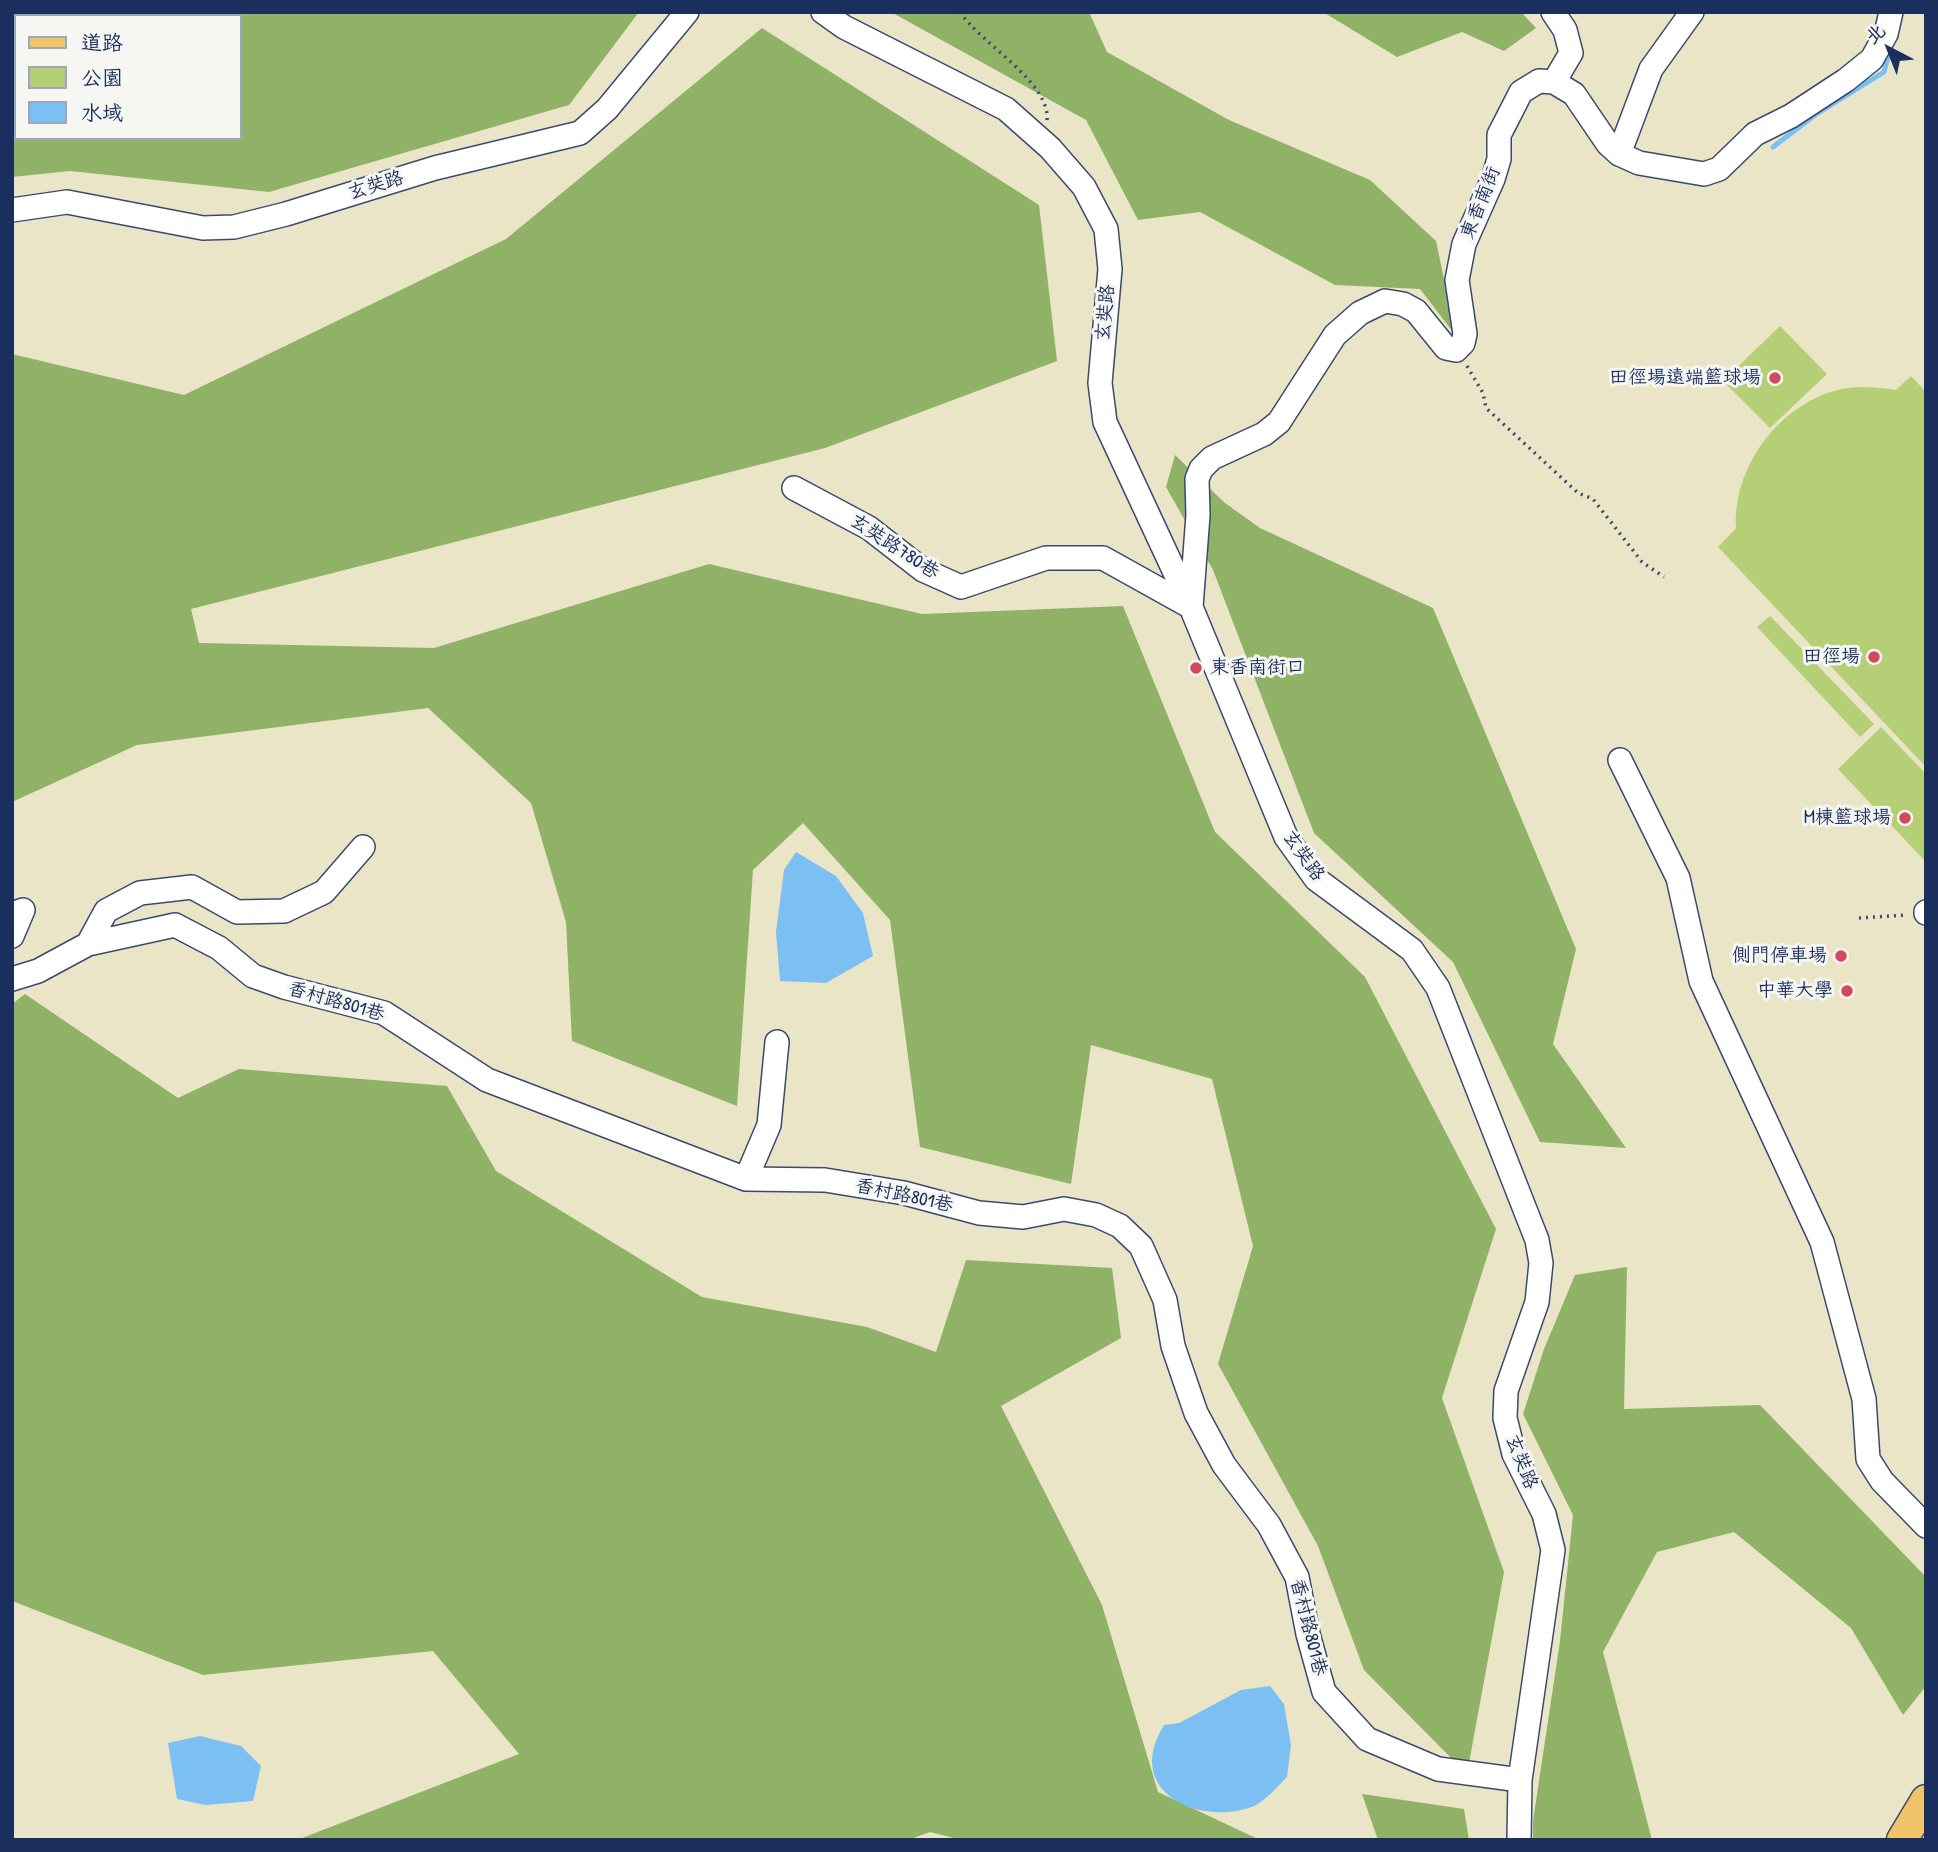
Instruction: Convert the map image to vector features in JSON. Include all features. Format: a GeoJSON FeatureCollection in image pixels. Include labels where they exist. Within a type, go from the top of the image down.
{"type":"FeatureCollection","features":[{"type":"Feature","properties":{"kind":"main road"},"geometry":{"type":"LineString","coordinates":[[1902,1840],[1926,1800]]}},
{"type":"Feature","properties":{"kind":"street","name":"玄奘路"},"geometry":{"type":"LineString","coordinates":[[12,210],[67,202],[203,228],[234,227],[286,215],[436,167],[580,133],[607,109],[687,12]]}},
{"type":"Feature","properties":{"kind":"street","name":"玄奘路"},"geometry":{"type":"LineString","coordinates":[[823,12],[844,27],[1006,109],[1038,138],[1084,187],[1106,229],[1110,269],[1100,383],[1105,422],[1191,607],[1286,837],[1316,879],[1412,950],[1438,988],[1537,1240],[1541,1263],[1537,1302],[1506,1391],[1505,1418],[1514,1454],[1544,1514],[1553,1550],[1520,1780],[1518,1840]]}},
{"type":"Feature","properties":{"kind":"street"},"geometry":{"type":"LineString","coordinates":[[1553,12],[1565,30],[1571,54],[1554,82],[1574,94],[1608,144],[1619,154],[1639,163],[1704,174],[1719,169],[1755,134],[1791,116],[1846,80],[1872,59],[1886,34],[1891,12]]}},
{"type":"Feature","properties":{"kind":"street"},"geometry":{"type":"LineString","coordinates":[[1619,154],[1651,69],[1692,12]]}},
{"type":"Feature","properties":{"kind":"street","name":"東香南街"},"geometry":{"type":"LineString","coordinates":[[1456,350],[1463,343],[1465,334],[1457,280],[1464,244],[1493,179],[1499,159],[1499,135],[1521,92],[1539,80],[1554,82]]}},
{"type":"Feature","properties":{"kind":"street"},"geometry":{"type":"LineString","coordinates":[[1191,607],[1198,515],[1197,479],[1201,469],[1212,458],[1264,433],[1279,422],[1335,335],[1360,313],[1385,301],[1403,304],[1416,311],[1446,348],[1456,350]]}},
{"type":"Feature","properties":{"kind":"street","name":"玄奘路780巷"},"geometry":{"type":"LineString","coordinates":[[794,488],[869,528],[923,570],[961,587],[1046,558],[1103,558],[1191,607]]}},
{"type":"Feature","properties":{"kind":"street"},"geometry":{"type":"LineString","coordinates":[[1620,760],[1678,878],[1702,981],[1822,1242],[1864,1399],[1868,1459],[1882,1480],[1926,1525]]}},
{"type":"Feature","properties":{"kind":"street"},"geometry":{"type":"LineString","coordinates":[[88,944],[106,911],[140,893],[192,887],[237,912],[284,911],[324,892],[363,847]]}},
{"type":"Feature","properties":{"kind":"street"},"geometry":{"type":"LineString","coordinates":[[12,914],[23,911],[12,936]]}},
{"type":"Feature","properties":{"kind":"street","name":"香村路801巷"},"geometry":{"type":"LineString","coordinates":[[12,979],[38,971],[88,944],[175,925],[219,948],[253,976],[284,987],[384,1013],[486,1080],[746,1179],[825,1180],[904,1193],[979,1213],[1023,1217],[1064,1209],[1096,1215],[1120,1226],[1141,1246],[1165,1300],[1173,1346],[1196,1413],[1224,1465],[1269,1525],[1297,1577],[1308,1634],[1324,1692],[1367,1739],[1438,1769],[1520,1780]]}},
{"type":"Feature","properties":{"kind":"street"},"geometry":{"type":"LineString","coordinates":[[746,1179],[769,1125],[777,1042]]}},
{"type":"Feature","properties":{"kind":"path"},"geometry":{"type":"LineString","coordinates":[[960,12],[979,35],[1025,74],[1047,106],[1048,119],[1038,138]]}},
{"type":"Feature","properties":{"kind":"path"},"geometry":{"type":"LineString","coordinates":[[1456,350],[1483,393],[1486,408],[1578,493],[1593,499],[1642,562],[1664,577]]}},
{"type":"Feature","properties":{"kind":"path"},"geometry":{"type":"LineString","coordinates":[[1859,918],[1926,913]]}},
{"type":"Feature","properties":{"kind":"green space"},"geometry":{"type":"Polygon","coordinates":[[[12,12],[639,12],[569,105],[269,192],[70,171],[12,177],[12,12]]]}},
{"type":"Feature","properties":{"kind":"green space"},"geometry":{"type":"Polygon","coordinates":[[[891,12],[1089,12],[1107,52],[1229,120],[1370,180],[1436,241],[1456,336],[1420,289],[1335,285],[1200,212],[1138,220],[1086,120],[891,12]]]}},
{"type":"Feature","properties":{"kind":"green space"},"geometry":{"type":"Polygon","coordinates":[[[1323,12],[1521,12],[1536,28],[1504,51],[1462,32],[1397,57],[1323,12]]]}},
{"type":"Feature","properties":{"kind":"green space"},"geometry":{"type":"Polygon","coordinates":[[[762,28],[1039,205],[1057,361],[825,448],[191,609],[199,643],[434,648],[709,564],[922,614],[1123,606],[1215,832],[1365,977],[1496,1229],[1442,1398],[1504,1572],[1467,1774],[1364,1670],[1318,1546],[1218,1364],[1253,1246],[1212,1079],[1091,1045],[1071,1184],[920,1147],[890,920],[803,823],[753,870],[737,1106],[572,1041],[566,922],[531,803],[428,708],[137,745],[12,802],[12,354],[184,395],[506,239],[762,28]]]}},
{"type":"Feature","properties":{"kind":"green space","name":"田徑場遠端籃球場"},"geometry":{"type":"Polygon","coordinates":[[[1780,326],[1827,374],[1770,428],[1723,381],[1780,326]]]}},
{"type":"Feature","properties":{"kind":"green space","name":"田徑場"},"geometry":{"type":"Polygon","coordinates":[[[1911,376],[1926,392],[1926,767],[1718,547],[1736,528],[1742,483],[1751,462],[1778,425],[1816,398],[1837,390],[1866,387],[1896,390],[1911,376]]]}},
{"type":"Feature","properties":{"kind":"green space"},"geometry":{"type":"Polygon","coordinates":[[[1175,455],[1225,503],[1260,528],[1433,608],[1576,949],[1553,1044],[1626,1148],[1540,1142],[1453,962],[1314,833],[1213,570],[1166,487],[1175,455]]]}},
{"type":"Feature","properties":{"kind":"green space"},"geometry":{"type":"Polygon","coordinates":[[[1770,616],[1874,724],[1860,737],[1757,627],[1770,616]]]}},
{"type":"Feature","properties":{"kind":"green space","name":"M棟籃球場"},"geometry":{"type":"Polygon","coordinates":[[[1881,727],[1926,774],[1926,862],[1838,769],[1881,727]]]}},
{"type":"Feature","properties":{"kind":"green space"},"geometry":{"type":"Polygon","coordinates":[[[25,994],[178,1098],[239,1069],[447,1086],[496,1171],[702,1297],[867,1327],[936,1352],[966,1260],[1112,1268],[1121,1338],[1001,1406],[1102,1605],[1158,1792],[1260,1840],[961,1840],[930,1832],[908,1840],[297,1840],[519,1754],[433,1651],[203,1675],[12,1601],[12,1004],[25,994]]]}},
{"type":"Feature","properties":{"kind":"green space"},"geometry":{"type":"Polygon","coordinates":[[[1627,1267],[1624,1409],[1760,1405],[1926,1577],[1926,1686],[1903,1715],[1851,1628],[1734,1532],[1657,1552],[1603,1652],[1652,1840],[1533,1840],[1533,1821],[1560,1641],[1573,1515],[1523,1414],[1544,1349],[1575,1275],[1627,1267]]]}},
{"type":"Feature","properties":{"kind":"green space"},"geometry":{"type":"Polygon","coordinates":[[[1362,1794],[1464,1809],[1469,1840],[1378,1840],[1362,1794]]]}},
{"type":"Feature","properties":{"kind":"water"},"geometry":{"type":"Polygon","coordinates":[[[796,852],[836,876],[863,913],[873,956],[826,983],[780,981],[776,932],[784,870],[796,852]]]}},
{"type":"Feature","properties":{"kind":"water"},"geometry":{"type":"Polygon","coordinates":[[[1270,1686],[1284,1704],[1291,1745],[1287,1777],[1259,1803],[1228,1812],[1206,1811],[1187,1806],[1170,1797],[1159,1784],[1153,1767],[1154,1748],[1164,1725],[1179,1723],[1241,1690],[1270,1686]]]}},
{"type":"Feature","properties":{"kind":"water"},"geometry":{"type":"Polygon","coordinates":[[[200,1736],[241,1746],[261,1766],[253,1801],[206,1805],[177,1799],[168,1743],[200,1736]]]}},
{"type":"Feature","properties":{"kind":"waterway"},"geometry":{"type":"LineString","coordinates":[[1773,147],[1815,115],[1884,72],[1891,46]]}},
{"type":"Feature","properties":{"kind":"place","name":"田徑場遠端籃球場"},"geometry":{"type":"Point","coordinates":[1775,378]}},
{"type":"Feature","properties":{"kind":"place","name":"田徑場"},"geometry":{"type":"Point","coordinates":[1874,657]}},
{"type":"Feature","properties":{"kind":"place","name":"東香南街口"},"geometry":{"type":"Point","coordinates":[1196,668]}},
{"type":"Feature","properties":{"kind":"place","name":"M棟籃球場"},"geometry":{"type":"Point","coordinates":[1905,818]}},
{"type":"Feature","properties":{"kind":"place","name":"側門停車場"},"geometry":{"type":"Point","coordinates":[1841,956]}},
{"type":"Feature","properties":{"kind":"place","name":"中華大學"},"geometry":{"type":"Point","coordinates":[1847,991]}}]}
